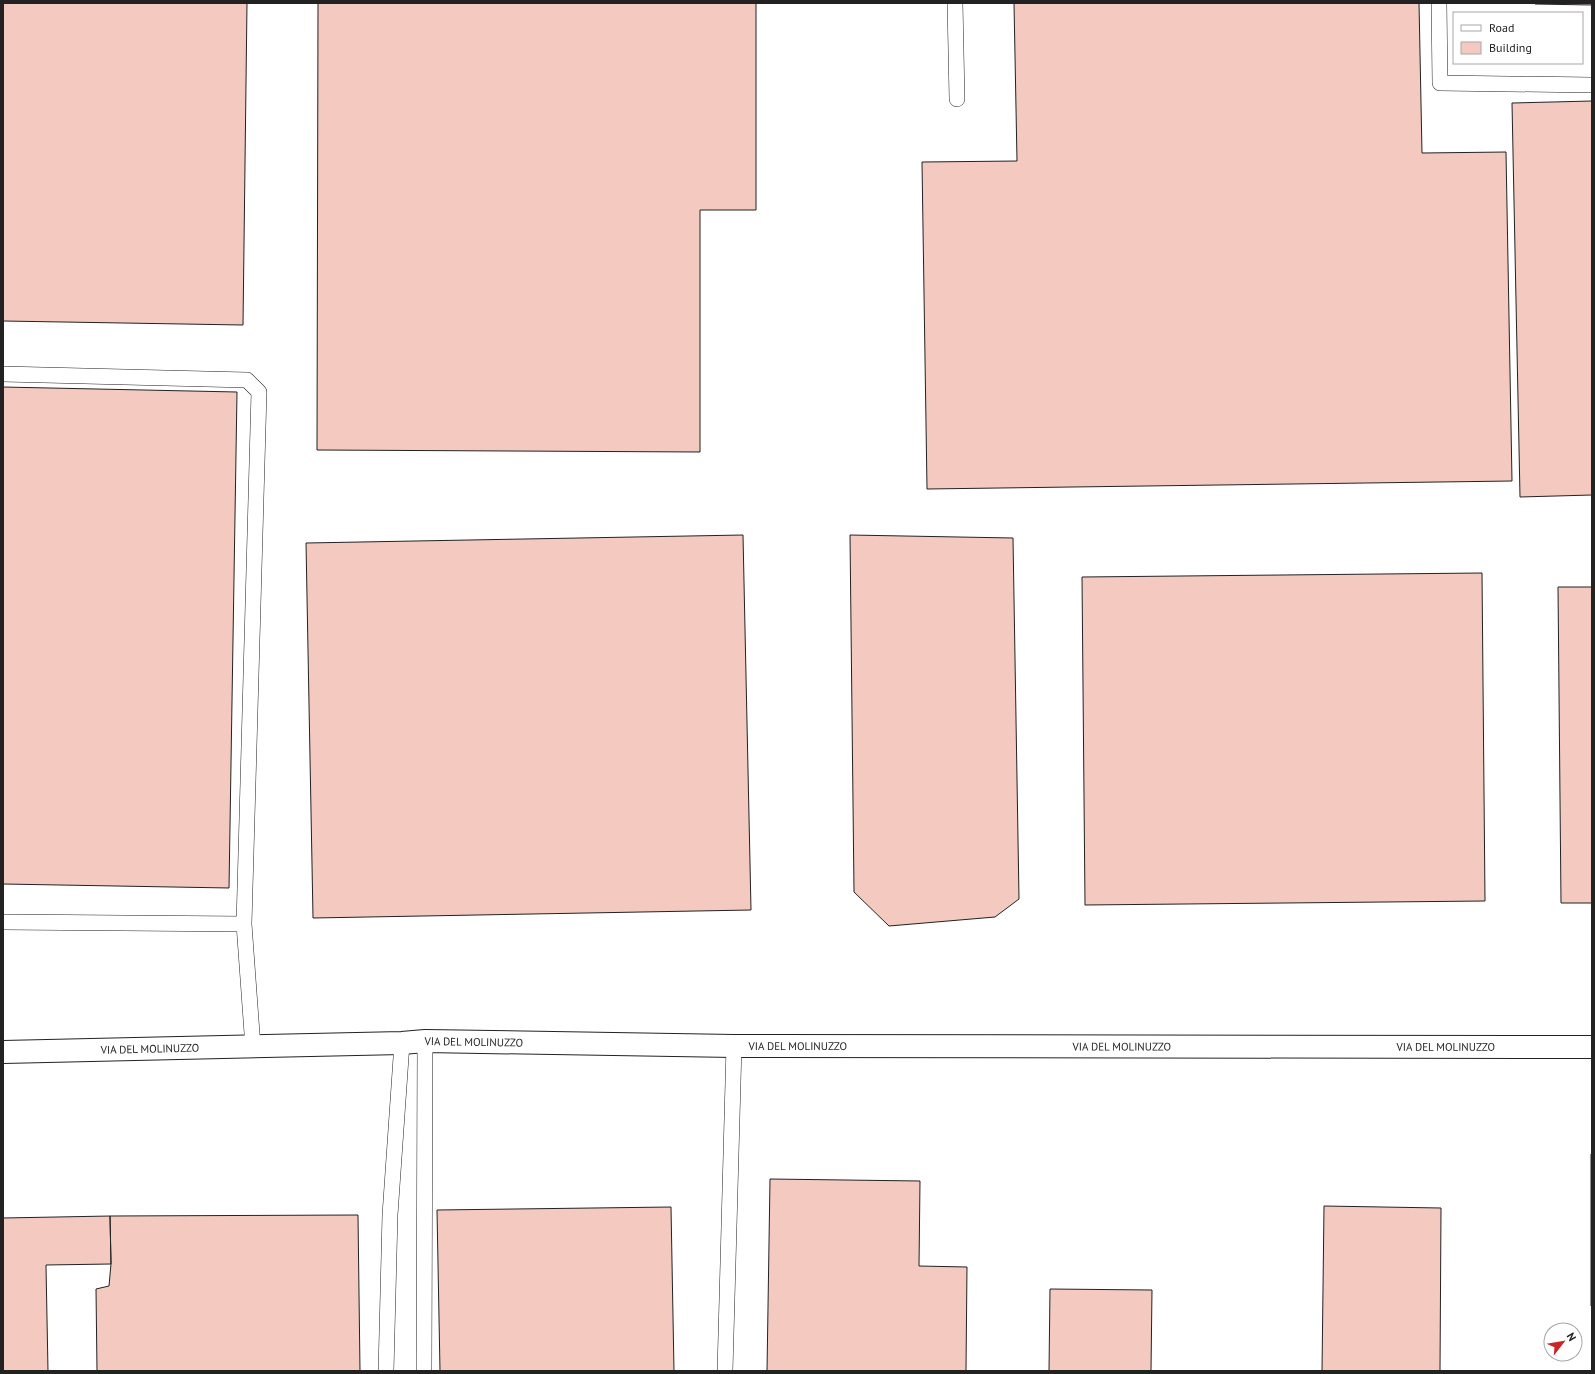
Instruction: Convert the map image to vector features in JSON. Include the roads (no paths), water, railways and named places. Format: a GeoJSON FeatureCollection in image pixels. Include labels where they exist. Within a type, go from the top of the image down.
{"type":"FeatureCollection","features":[{"type":"Feature","properties":{"kind":"street","name":"VIA DEL MOLINUZZO"},"geometry":{"type":"LineString","coordinates":[[3,1052],[253,1047],[425,1041],[734,1046],[1592,1047]]}},
{"type":"Feature","properties":{"kind":"lane"},"geometry":{"type":"LineString","coordinates":[[955,3],[957,99]]}},
{"type":"Feature","properties":{"kind":"lane"},"geometry":{"type":"LineString","coordinates":[[1439,3],[1440,83],[1592,85]]}},
{"type":"Feature","properties":{"kind":"lane"},"geometry":{"type":"LineString","coordinates":[[3,374],[247,380],[259,392],[244,924],[253,1047]]}},
{"type":"Feature","properties":{"kind":"lane"},"geometry":{"type":"LineString","coordinates":[[3,922],[244,924]]}},
{"type":"Feature","properties":{"kind":"lane"},"geometry":{"type":"LineString","coordinates":[[424,1371],[425,1041]]}},
{"type":"Feature","properties":{"kind":"lane"},"geometry":{"type":"LineString","coordinates":[[386,1371],[390,1215],[402,1043]]}},
{"type":"Feature","properties":{"kind":"lane"},"geometry":{"type":"LineString","coordinates":[[725,1371],[734,1046]]}}]}
